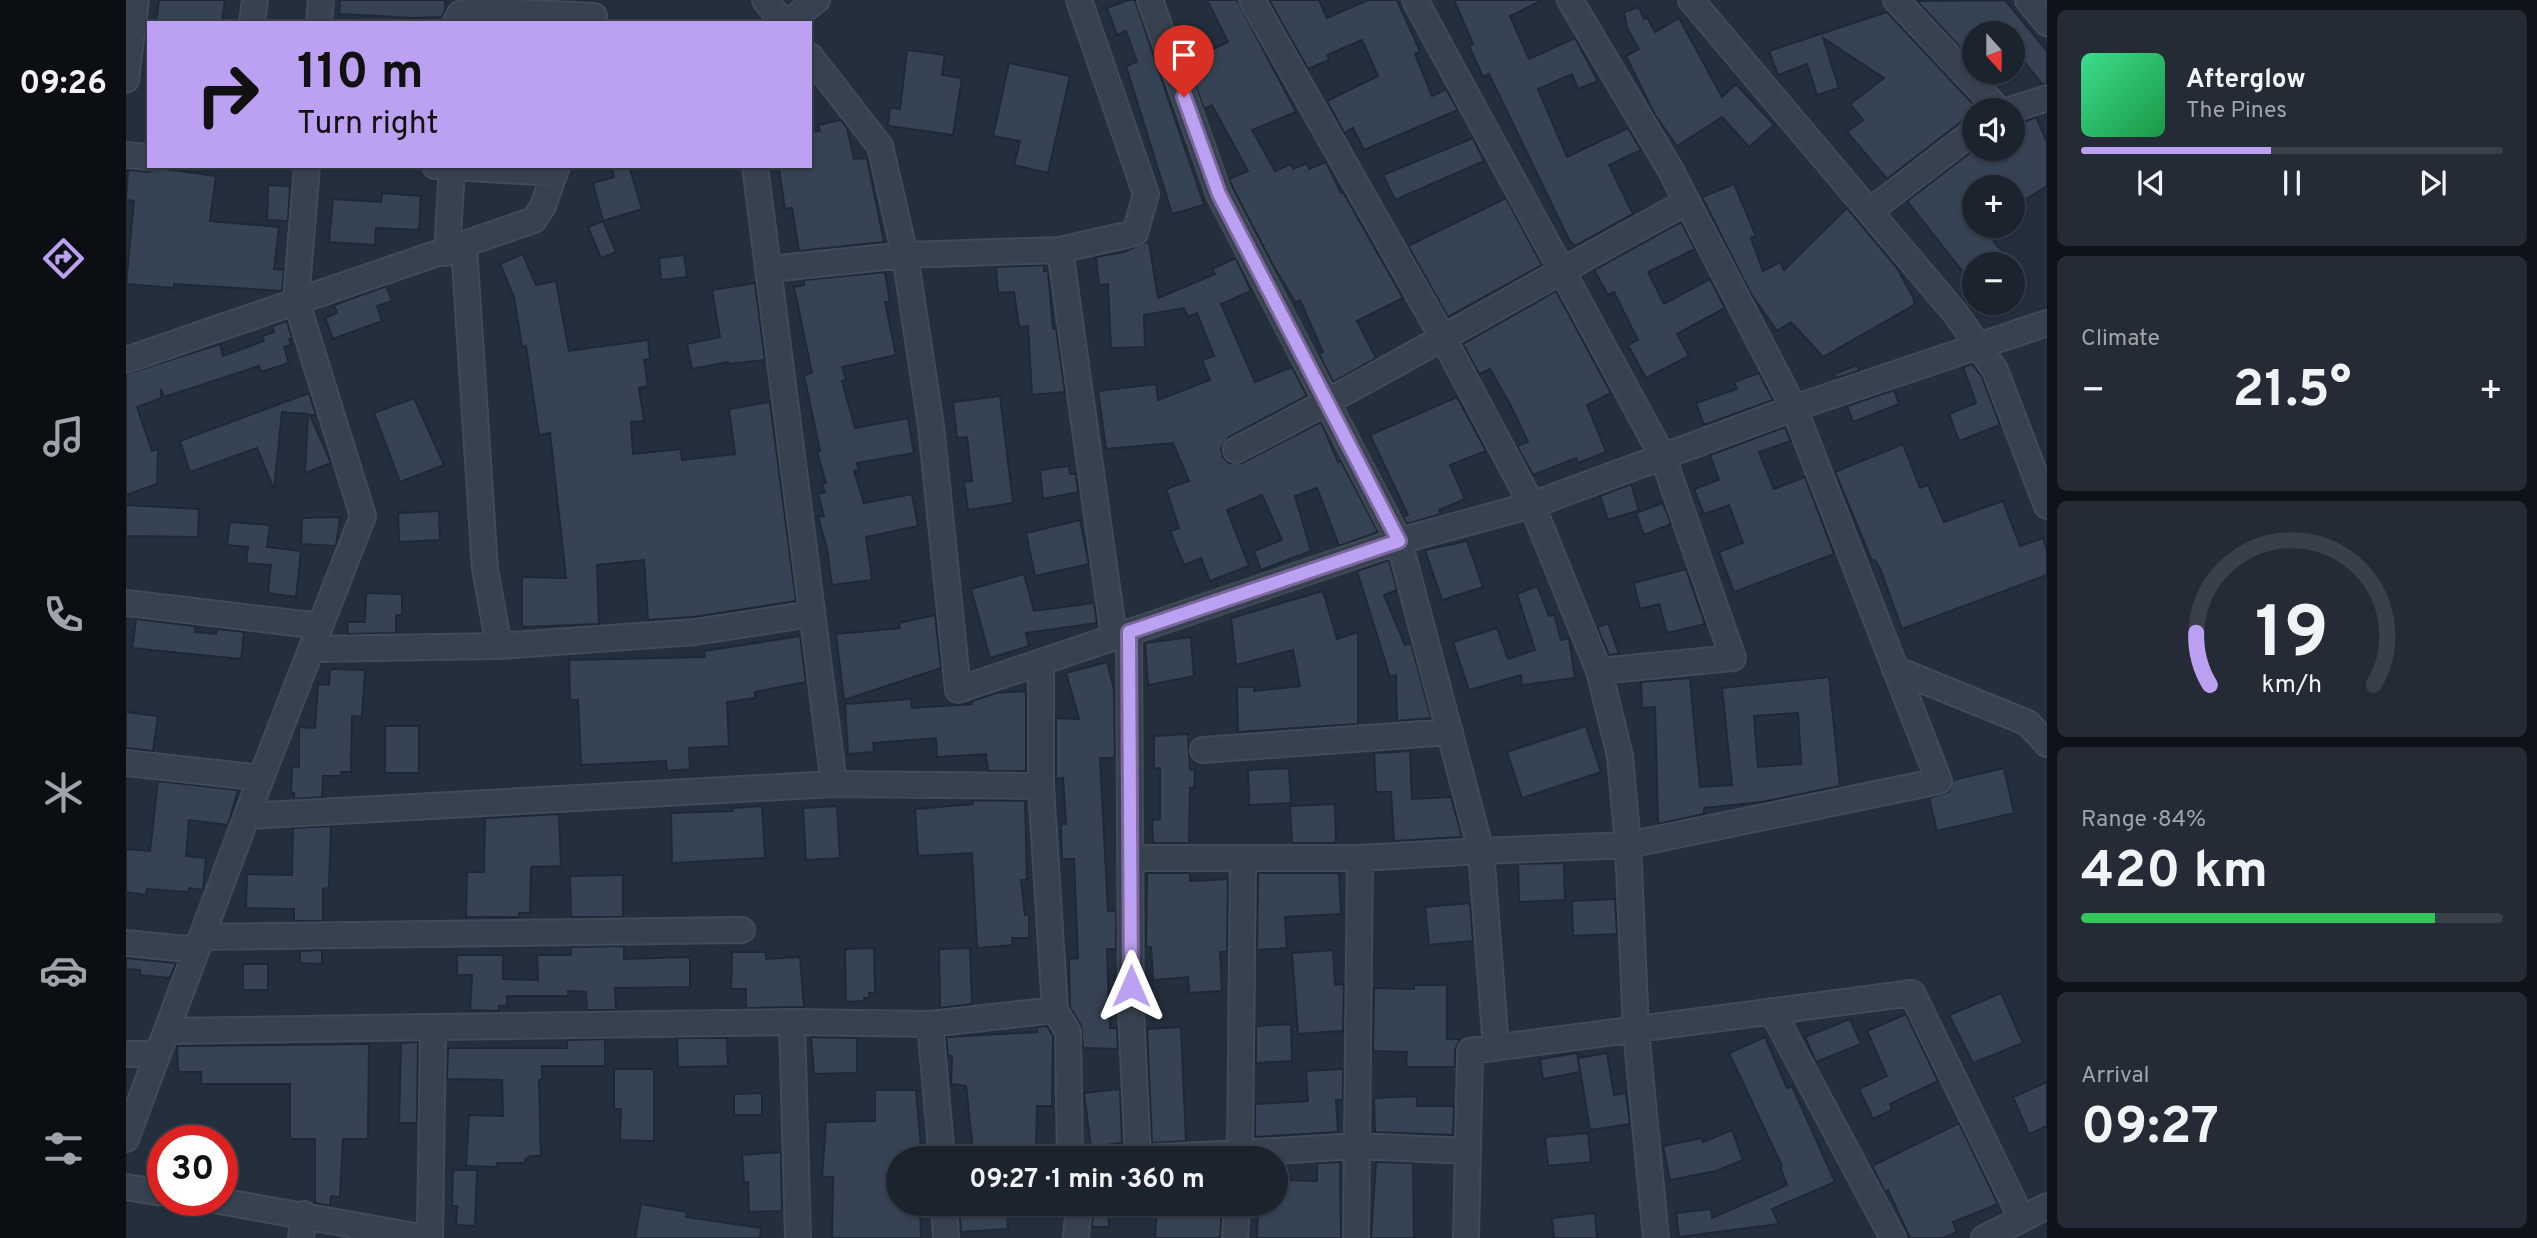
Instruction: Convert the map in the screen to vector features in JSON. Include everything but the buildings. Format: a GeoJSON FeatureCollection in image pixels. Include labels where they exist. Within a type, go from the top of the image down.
{"type":"FeatureCollection","features":[{"type":"Feature","properties":{"kind":"street"},"geometry":{"type":"LineString","coordinates":[[126,80],[136,0]]}},
{"type":"Feature","properties":{"kind":"street"},"geometry":{"type":"LineString","coordinates":[[252,21],[255,0]]}},
{"type":"Feature","properties":{"kind":"street"},"geometry":{"type":"LineString","coordinates":[[319,21],[321,0]]}},
{"type":"Feature","properties":{"kind":"street"},"geometry":{"type":"LineString","coordinates":[[765,0],[784,21]]}},
{"type":"Feature","properties":{"kind":"street"},"geometry":{"type":"LineString","coordinates":[[789,21],[817,0]]}},
{"type":"Feature","properties":{"kind":"street"},"geometry":{"type":"LineString","coordinates":[[770,269],[905,255],[1060,250],[1135,233],[1146,194],[1079,0]]}},
{"type":"Feature","properties":{"kind":"street"},"geometry":{"type":"LineString","coordinates":[[1150,0],[1219,194],[1399,541],[1481,851],[1496,1048]]}},
{"type":"Feature","properties":{"kind":"street"},"geometry":{"type":"LineString","coordinates":[[1252,0],[1441,336],[1532,505],[1599,671],[1620,756],[1628,845],[1636,1031],[1656,1238]]}},
{"type":"Feature","properties":{"kind":"street"},"geometry":{"type":"LineString","coordinates":[[1415,0],[1663,457],[1733,658],[1599,671]]}},
{"type":"Feature","properties":{"kind":"street"},"geometry":{"type":"LineString","coordinates":[[1131,858],[1360,858],[1628,845],[1939,781],[1794,408],[1687,202],[1570,0]]}},
{"type":"Feature","properties":{"kind":"street"},"geometry":{"type":"LineString","coordinates":[[1691,0],[1870,211],[1995,370],[2037,450],[2047,506]]}},
{"type":"Feature","properties":{"kind":"street"},"geometry":{"type":"LineString","coordinates":[[1896,0],[1988,98]]}},
{"type":"Feature","properties":{"kind":"street"},"geometry":{"type":"LineString","coordinates":[[2028,0],[2047,23]]}},
{"type":"Feature","properties":{"kind":"street"},"geometry":{"type":"LineString","coordinates":[[456,21],[460,14],[472,10],[595,13]]}},
{"type":"Feature","properties":{"kind":"street"},"geometry":{"type":"LineString","coordinates":[[812,59],[880,146],[905,255],[931,426],[958,690],[1399,541],[1532,505],[1794,408],[2047,323]]}},
{"type":"Feature","properties":{"kind":"street"},"geometry":{"type":"LineString","coordinates":[[2025,105],[2047,98]]}},
{"type":"Feature","properties":{"kind":"street"},"geometry":{"type":"LineString","coordinates":[[1870,211],[1962,140]]}},
{"type":"Feature","properties":{"kind":"street"},"geometry":{"type":"LineString","coordinates":[[126,156],[147,158]]}},
{"type":"Feature","properties":{"kind":"street"},"geometry":{"type":"LineString","coordinates":[[126,1139],[261,778],[363,516],[296,300],[307,168]]}},
{"type":"Feature","properties":{"kind":"street"},"geometry":{"type":"LineString","coordinates":[[452,168],[455,250],[485,569],[499,646]]}},
{"type":"Feature","properties":{"kind":"street"},"geometry":{"type":"LineString","coordinates":[[126,360],[296,300],[455,250],[534,220],[556,170],[487,168]]}},
{"type":"Feature","properties":{"kind":"street"},"geometry":{"type":"LineString","coordinates":[[755,168],[834,784]]}},
{"type":"Feature","properties":{"kind":"street"},"geometry":{"type":"LineString","coordinates":[[1236,450],[1328,403],[1441,336],[1687,202]]}},
{"type":"Feature","properties":{"kind":"street"},"geometry":{"type":"LineString","coordinates":[[1060,250],[1121,635],[1131,858],[1131,1012],[1138,1146]]}},
{"type":"Feature","properties":{"kind":"street"},"geometry":{"type":"LineString","coordinates":[[126,603],[316,638],[499,646],[695,632],[811,614]]}},
{"type":"Feature","properties":{"kind":"street"},"geometry":{"type":"LineString","coordinates":[[1041,662],[1041,786],[1055,1010],[1068,1032],[1070,1146]]}},
{"type":"Feature","properties":{"kind":"street"},"geometry":{"type":"LineString","coordinates":[[1895,669],[2028,723],[2047,744]]}},
{"type":"Feature","properties":{"kind":"street"},"geometry":{"type":"LineString","coordinates":[[1203,750],[1450,732]]}},
{"type":"Feature","properties":{"kind":"street"},"geometry":{"type":"LineString","coordinates":[[126,763],[261,778]]}},
{"type":"Feature","properties":{"kind":"street"},"geometry":{"type":"LineString","coordinates":[[247,816],[834,784],[1041,786]]}},
{"type":"Feature","properties":{"kind":"street"},"geometry":{"type":"LineString","coordinates":[[1240,1146],[1242,858]]}},
{"type":"Feature","properties":{"kind":"street"},"geometry":{"type":"LineString","coordinates":[[1356,1238],[1360,858]]}},
{"type":"Feature","properties":{"kind":"street"},"geometry":{"type":"LineString","coordinates":[[126,943],[199,944],[742,930]]}},
{"type":"Feature","properties":{"kind":"street"},"geometry":{"type":"LineString","coordinates":[[1466,1238],[1470,1051],[1912,993],[2022,1219]]}},
{"type":"Feature","properties":{"kind":"street"},"geometry":{"type":"LineString","coordinates":[[167,1031],[792,1022],[930,1024],[1055,1010]]}},
{"type":"Feature","properties":{"kind":"street"},"geometry":{"type":"LineString","coordinates":[[1772,1011],[1893,1238]]}},
{"type":"Feature","properties":{"kind":"street"},"geometry":{"type":"LineString","coordinates":[[792,1022],[799,1238]]}},
{"type":"Feature","properties":{"kind":"street"},"geometry":{"type":"LineString","coordinates":[[930,1024],[941,1146]]}},
{"type":"Feature","properties":{"kind":"street"},"geometry":{"type":"LineString","coordinates":[[238,1207],[302,1226],[428,1238],[433,1027]]}},
{"type":"Feature","properties":{"kind":"street"},"geometry":{"type":"LineString","coordinates":[[126,1054],[158,1054]]}},
{"type":"Feature","properties":{"kind":"street"},"geometry":{"type":"LineString","coordinates":[[1288,1152],[1357,1146],[1468,1150]]}},
{"type":"Feature","properties":{"kind":"street"},"geometry":{"type":"LineString","coordinates":[[126,1187],[147,1190]]}},
{"type":"Feature","properties":{"kind":"street"},"geometry":{"type":"LineString","coordinates":[[1984,1238],[2047,1206]]}},
{"type":"Feature","properties":{"kind":"street"},"geometry":{"type":"LineString","coordinates":[[945,1216],[946,1238]]}},
{"type":"Feature","properties":{"kind":"street"},"geometry":{"type":"LineString","coordinates":[[1076,1238],[1078,1216]]}},
{"type":"Feature","properties":{"kind":"street"},"geometry":{"type":"LineString","coordinates":[[1235,1238],[1236,1216]]}},
{"type":"Feature","properties":{"kind":"route"},"geometry":{"type":"LineString","coordinates":[[1131,986],[1129,632],[1399,541],[1219,194],[1184,97]]}}]}
